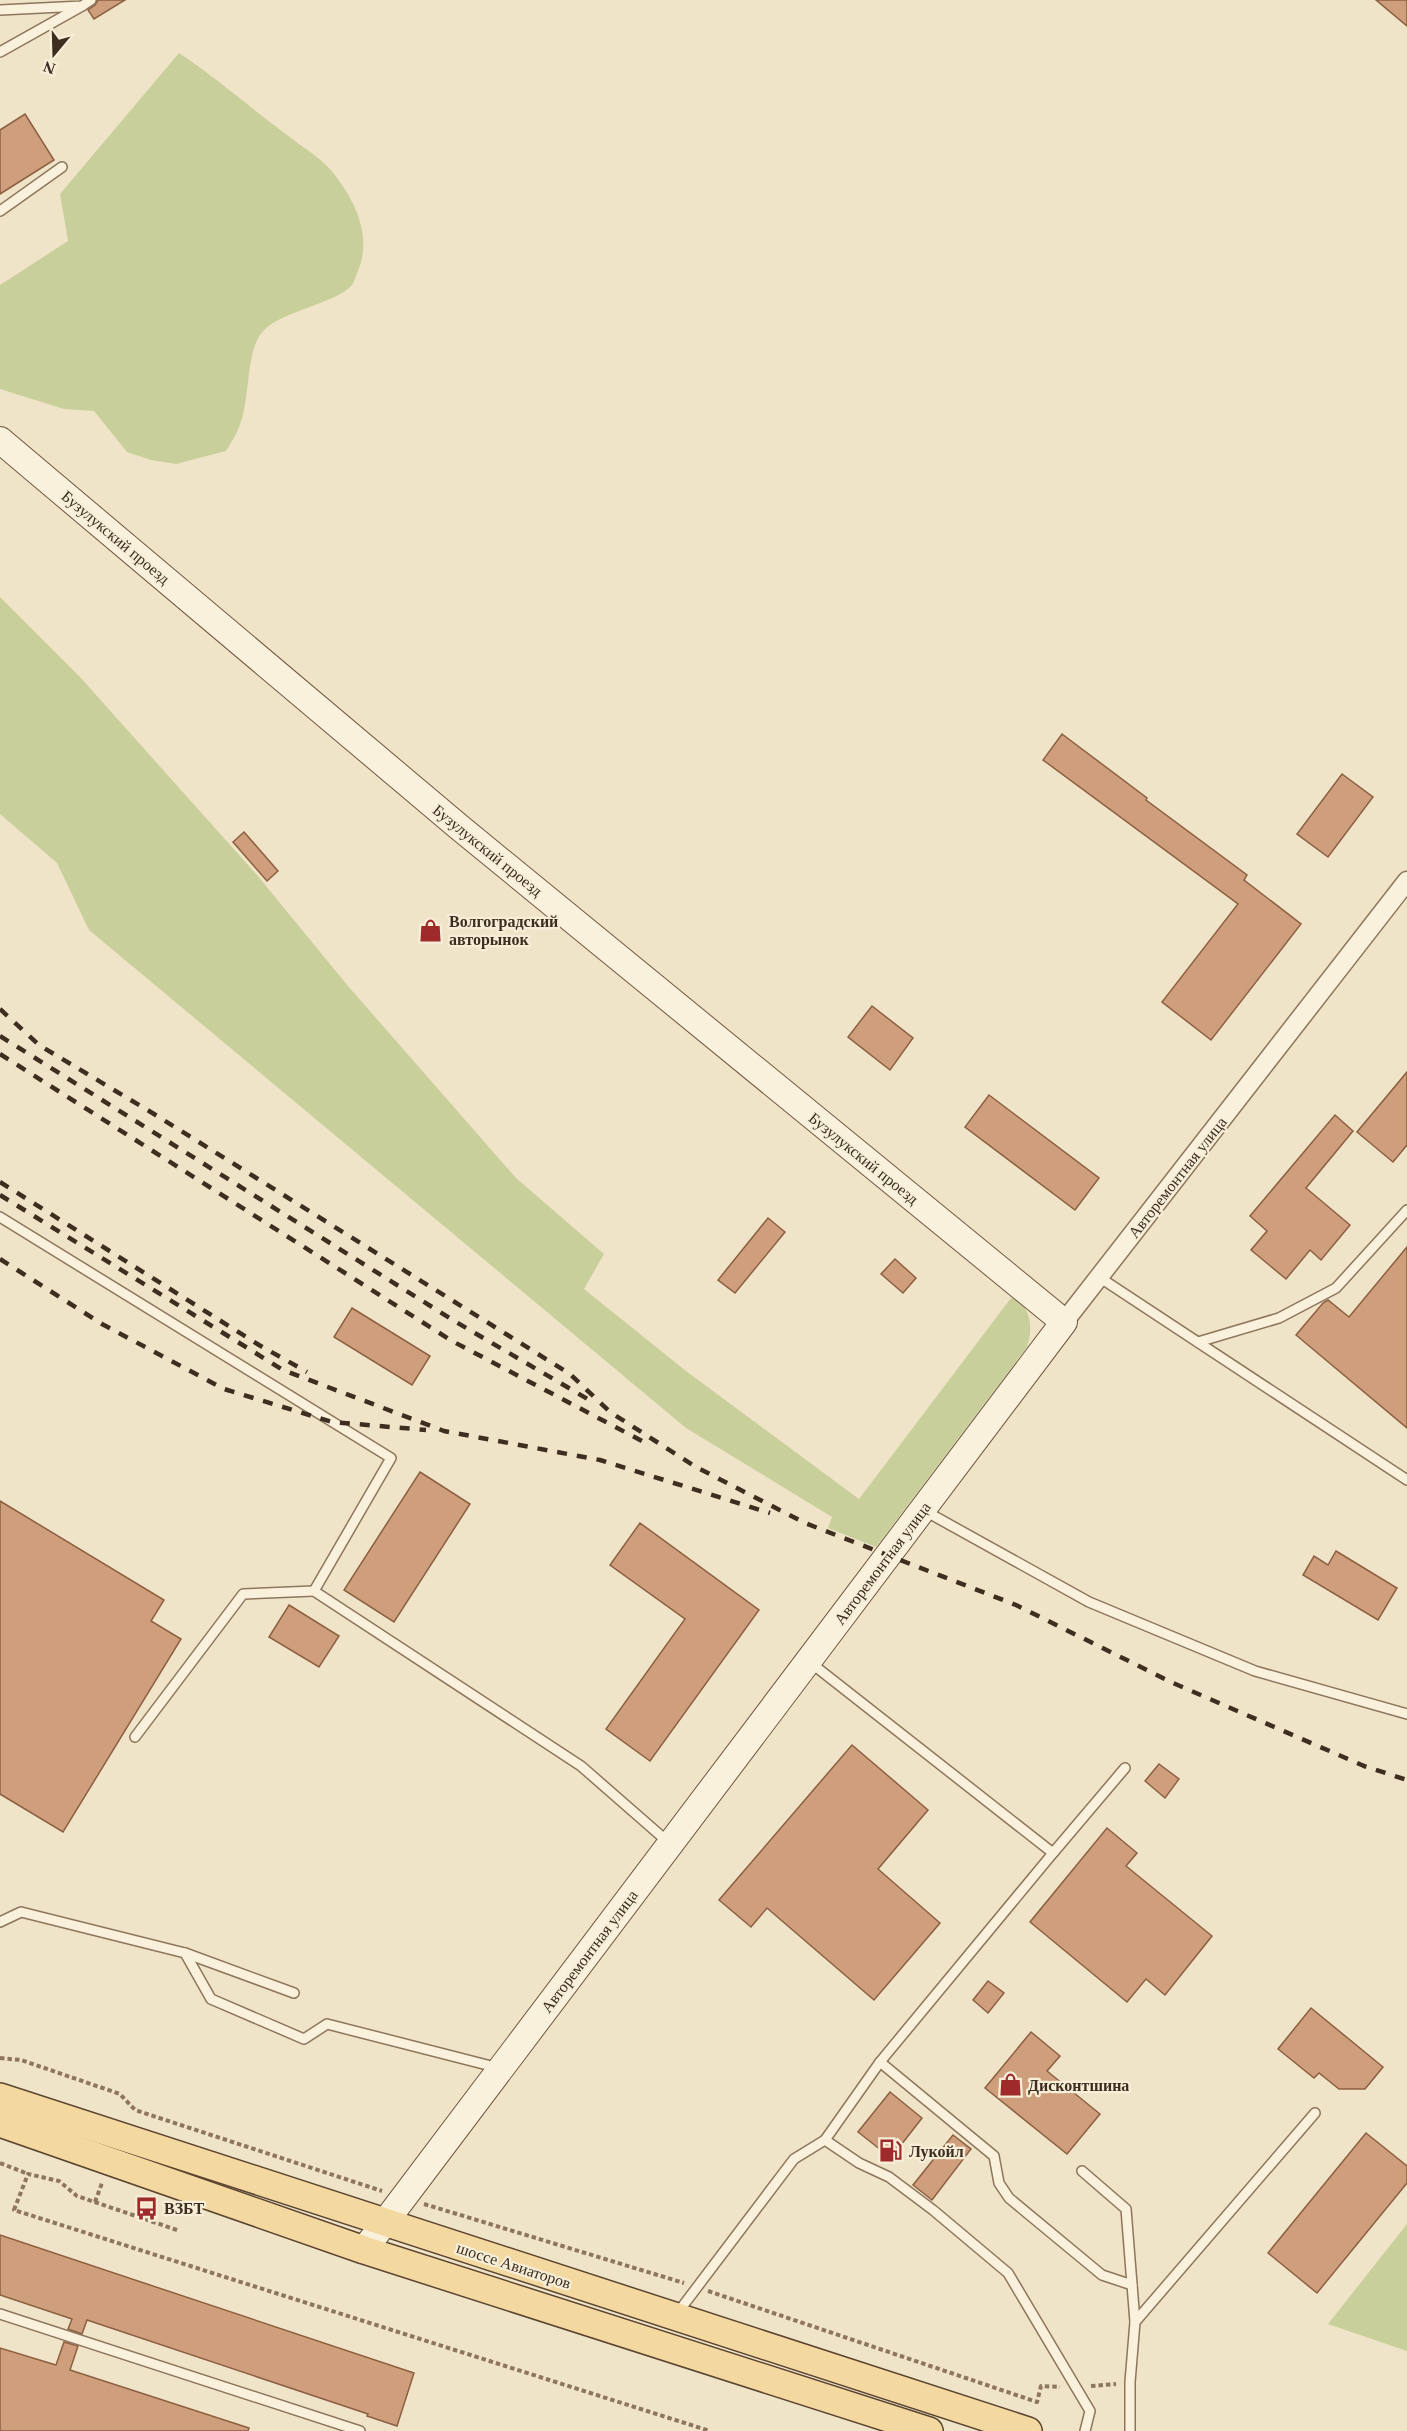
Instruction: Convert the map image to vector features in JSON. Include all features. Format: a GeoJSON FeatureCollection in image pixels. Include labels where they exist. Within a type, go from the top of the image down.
{"type":"FeatureCollection","features":[{"type":"Feature","properties":{"kind":"main road","name":"Бузулукский проезд"},"geometry":{"type":"LineString","coordinates":[[0,440],[459,826],[1064,1322]]}},
{"type":"Feature","properties":{"kind":"main road","name":"Авторемонтная улица"},"geometry":{"type":"LineString","coordinates":[[364,2250],[1064,1322]]}},
{"type":"Feature","properties":{"kind":"main road","name":"шоссе Авиаторов"},"geometry":{"type":"LineString","coordinates":[[0,2097],[1028,2431]]}},
{"type":"Feature","properties":{"kind":"main road","name":"шоссе Авиаторов"},"geometry":{"type":"LineString","coordinates":[[0,2123],[364,2250],[929,2431]]}},
{"type":"Feature","properties":{"kind":"street","name":"Авторемонтная улица"},"geometry":{"type":"LineString","coordinates":[[1064,1322],[1407,881]]}},
{"type":"Feature","properties":{"kind":"lane"},"geometry":{"type":"LineString","coordinates":[[0,52],[91,0]]}},
{"type":"Feature","properties":{"kind":"lane"},"geometry":{"type":"LineString","coordinates":[[0,10],[82,6]]}},
{"type":"Feature","properties":{"kind":"lane"},"geometry":{"type":"LineString","coordinates":[[0,211],[62,167]]}},
{"type":"Feature","properties":{"kind":"lane"},"geometry":{"type":"LineString","coordinates":[[1198,1342],[1279,1318],[1336,1288],[1407,1210]]}},
{"type":"Feature","properties":{"kind":"lane"},"geometry":{"type":"LineString","coordinates":[[0,1217],[391,1458],[314,1592]]}},
{"type":"Feature","properties":{"kind":"lane"},"geometry":{"type":"LineString","coordinates":[[1099,1277],[1407,1480]]}},
{"type":"Feature","properties":{"kind":"lane"},"geometry":{"type":"LineString","coordinates":[[923,1510],[1100,1606],[1255,1671],[1407,1714]]}},
{"type":"Feature","properties":{"kind":"lane"},"geometry":{"type":"LineString","coordinates":[[135,1737],[243,1594],[314,1592],[581,1766],[670,1844]]}},
{"type":"Feature","properties":{"kind":"lane"},"geometry":{"type":"LineString","coordinates":[[808,1661],[1053,1853]]}},
{"type":"Feature","properties":{"kind":"lane"},"geometry":{"type":"LineString","coordinates":[[676,2316],[794,2159],[825,2140],[880,2062],[1125,1768]]}},
{"type":"Feature","properties":{"kind":"lane"},"geometry":{"type":"LineString","coordinates":[[0,1922],[21,1912],[185,1953],[294,1993]]}},
{"type":"Feature","properties":{"kind":"lane"},"geometry":{"type":"LineString","coordinates":[[185,1953],[211,1999],[304,2039],[327,2024],[501,2068]]}},
{"type":"Feature","properties":{"kind":"lane"},"geometry":{"type":"LineString","coordinates":[[880,2062],[994,2156],[999,2183],[1009,2198],[1102,2275],[1132,2285]]}},
{"type":"Feature","properties":{"kind":"lane"},"geometry":{"type":"LineString","coordinates":[[1135,2322],[1315,2113]]}},
{"type":"Feature","properties":{"kind":"lane"},"geometry":{"type":"LineString","coordinates":[[825,2140],[859,2163],[889,2177],[933,2210],[1008,2273],[1090,2411],[1085,2431]]}},
{"type":"Feature","properties":{"kind":"lane"},"geometry":{"type":"LineString","coordinates":[[1082,2171],[1126,2209],[1135,2322],[1130,2382],[1130,2431]]}},
{"type":"Feature","properties":{"kind":"lane"},"geometry":{"type":"LineString","coordinates":[[0,2314],[360,2431]]}},
{"type":"Feature","properties":{"kind":"path"},"geometry":{"type":"LineString","coordinates":[[0,2058],[21,2060],[120,2094],[135,2110],[403,2198],[697,2288],[1037,2403],[1041,2386],[1076,2387],[1130,2382]]}},
{"type":"Feature","properties":{"kind":"path"},"geometry":{"type":"LineString","coordinates":[[0,2163],[28,2174],[59,2181],[77,2196],[177,2230]]}},
{"type":"Feature","properties":{"kind":"path"},"geometry":{"type":"LineString","coordinates":[[28,2174],[14,2210],[710,2431]]}},
{"type":"Feature","properties":{"kind":"green space"},"geometry":{"type":"Polygon","coordinates":[[[179,53],[208,73],[330,169],[354,205],[362,231],[363,245],[362,259],[352,285],[334,297],[272,324],[257,340],[253,350],[243,416],[226,451],[176,464],[151,460],[127,452],[94,411],[64,409],[0,389],[0,285],[68,241],[60,194],[179,53]]]}},
{"type":"Feature","properties":{"kind":"green space"},"geometry":{"type":"Polygon","coordinates":[[[0,597],[80,677],[257,875],[348,986],[516,1178],[604,1254],[584,1289],[686,1371],[859,1499],[1011,1298],[1023,1306],[1030,1326],[1027,1347],[876,1547],[828,1528],[832,1517],[686,1428],[89,930],[57,863],[0,814],[0,597]]]}},
{"type":"Feature","properties":{"kind":"green space"},"geometry":{"type":"Polygon","coordinates":[[[1407,2224],[1407,2351],[1328,2324],[1407,2224]]]}},
{"type":"Feature","properties":{"kind":"building"},"geometry":{"type":"Polygon","coordinates":[[[98,0],[125,0],[94,19],[88,10],[98,0]]]}},
{"type":"Feature","properties":{"kind":"building"},"geometry":{"type":"Polygon","coordinates":[[[1376,0],[1407,0],[1407,26],[1376,0]]]}},
{"type":"Feature","properties":{"kind":"building"},"geometry":{"type":"Polygon","coordinates":[[[25,114],[54,160],[0,194],[0,130],[25,114]]]}},
{"type":"Feature","properties":{"kind":"building"},"geometry":{"type":"Polygon","coordinates":[[[1062,734],[1247,875],[1244,880],[1301,924],[1211,1040],[1162,1002],[1238,904],[1043,760],[1062,734]]]}},
{"type":"Feature","properties":{"kind":"building"},"geometry":{"type":"Polygon","coordinates":[[[1342,774],[1373,797],[1328,857],[1297,834],[1342,774]]]}},
{"type":"Feature","properties":{"kind":"building"},"geometry":{"type":"Polygon","coordinates":[[[244,832],[278,871],[267,881],[233,842],[244,832]]]}},
{"type":"Feature","properties":{"kind":"building"},"geometry":{"type":"Polygon","coordinates":[[[872,1006],[913,1038],[890,1070],[848,1037],[872,1006]]]}},
{"type":"Feature","properties":{"kind":"building"},"geometry":{"type":"Polygon","coordinates":[[[1407,1072],[1407,1145],[1393,1162],[1357,1132],[1407,1072]]]}},
{"type":"Feature","properties":{"kind":"building"},"geometry":{"type":"Polygon","coordinates":[[[989,1095],[1099,1178],[1075,1210],[965,1127],[989,1095]]]}},
{"type":"Feature","properties":{"kind":"building"},"geometry":{"type":"Polygon","coordinates":[[[1335,1115],[1353,1131],[1306,1188],[1350,1225],[1321,1260],[1310,1250],[1286,1279],[1251,1250],[1267,1231],[1250,1216],[1335,1115]]]}},
{"type":"Feature","properties":{"kind":"building"},"geometry":{"type":"Polygon","coordinates":[[[768,1218],[785,1232],[735,1293],[718,1280],[768,1218]]]}},
{"type":"Feature","properties":{"kind":"building"},"geometry":{"type":"Polygon","coordinates":[[[1407,1247],[1407,1428],[1296,1335],[1328,1300],[1349,1317],[1407,1247]]]}},
{"type":"Feature","properties":{"kind":"building"},"geometry":{"type":"Polygon","coordinates":[[[895,1259],[916,1278],[903,1293],[881,1274],[895,1259]]]}},
{"type":"Feature","properties":{"kind":"building"},"geometry":{"type":"Polygon","coordinates":[[[352,1308],[430,1356],[412,1385],[334,1337],[352,1308]]]}},
{"type":"Feature","properties":{"kind":"building"},"geometry":{"type":"Polygon","coordinates":[[[420,1472],[470,1504],[394,1622],[344,1590],[420,1472]]]}},
{"type":"Feature","properties":{"kind":"building"},"geometry":{"type":"Polygon","coordinates":[[[0,1501],[164,1600],[151,1621],[181,1639],[63,1832],[0,1794],[0,1501]]]}},
{"type":"Feature","properties":{"kind":"building"},"geometry":{"type":"Polygon","coordinates":[[[640,1523],[759,1610],[650,1761],[606,1729],[685,1619],[610,1565],[640,1523]]]}},
{"type":"Feature","properties":{"kind":"building"},"geometry":{"type":"Polygon","coordinates":[[[1336,1551],[1397,1588],[1378,1620],[1303,1575],[1314,1556],[1328,1565],[1336,1551]]]}},
{"type":"Feature","properties":{"kind":"building"},"geometry":{"type":"Polygon","coordinates":[[[289,1605],[339,1636],[319,1667],[269,1637],[289,1605]]]}},
{"type":"Feature","properties":{"kind":"building"},"geometry":{"type":"Polygon","coordinates":[[[852,1745],[928,1810],[878,1869],[940,1923],[874,2000],[767,1908],[751,1927],[719,1900],[852,1745]]]}},
{"type":"Feature","properties":{"kind":"building"},"geometry":{"type":"Polygon","coordinates":[[[1159,1764],[1179,1779],[1165,1798],[1145,1781],[1159,1764]]]}},
{"type":"Feature","properties":{"kind":"building"},"geometry":{"type":"Polygon","coordinates":[[[1107,1828],[1137,1853],[1126,1866],[1212,1936],[1165,1995],[1146,1979],[1127,2002],[1030,1922],[1107,1828]]]}},
{"type":"Feature","properties":{"kind":"building"},"geometry":{"type":"Polygon","coordinates":[[[988,1981],[1004,1993],[988,2013],[973,2000],[988,1981]]]}},
{"type":"Feature","properties":{"kind":"building"},"geometry":{"type":"Polygon","coordinates":[[[1311,2008],[1383,2067],[1365,2089],[1339,2089],[1319,2073],[1314,2078],[1278,2049],[1311,2008]]]}},
{"type":"Feature","properties":{"kind":"building"},"geometry":{"type":"Polygon","coordinates":[[[1031,2032],[1060,2056],[1047,2071],[1100,2114],[1067,2154],[985,2088],[1031,2032]]]}},
{"type":"Feature","properties":{"kind":"building"},"geometry":{"type":"Polygon","coordinates":[[[890,2092],[922,2118],[891,2158],[858,2132],[890,2092]]]}},
{"type":"Feature","properties":{"kind":"building"},"geometry":{"type":"Polygon","coordinates":[[[1366,2133],[1407,2166],[1407,2183],[1317,2293],[1268,2253],[1366,2133]]]}},
{"type":"Feature","properties":{"kind":"building"},"geometry":{"type":"Polygon","coordinates":[[[953,2135],[971,2149],[932,2200],[913,2185],[953,2135]]]}},
{"type":"Feature","properties":{"kind":"building"},"geometry":{"type":"Polygon","coordinates":[[[0,2235],[414,2373],[397,2426],[367,2416],[368,2414],[87,2320],[82,2334],[68,2329],[72,2319],[0,2295],[0,2235]]]}},
{"type":"Feature","properties":{"kind":"building"},"geometry":{"type":"Polygon","coordinates":[[[64,2342],[78,2346],[70,2370],[249,2428],[248,2431],[0,2431],[0,2348],[56,2365],[64,2342]]]}},
{"type":"Feature","properties":{"kind":"railway"},"geometry":{"type":"LineString","coordinates":[[0,1009],[39,1045],[154,1114],[570,1374],[610,1412],[696,1467],[805,1523],[1016,1605],[1173,1683],[1364,1766],[1407,1780]]}},
{"type":"Feature","properties":{"kind":"railway"},"geometry":{"type":"LineString","coordinates":[[0,1036],[456,1322],[591,1401]]}},
{"type":"Feature","properties":{"kind":"railway"},"geometry":{"type":"LineString","coordinates":[[0,1054],[452,1341],[642,1441]]}},
{"type":"Feature","properties":{"kind":"railway"},"geometry":{"type":"LineString","coordinates":[[0,1182],[259,1345],[307,1372]]}},
{"type":"Feature","properties":{"kind":"railway"},"geometry":{"type":"LineString","coordinates":[[0,1195],[283,1370],[444,1431],[600,1460],[770,1513]]}},
{"type":"Feature","properties":{"kind":"railway"},"geometry":{"type":"LineString","coordinates":[[0,1259],[102,1324],[224,1389],[332,1422],[426,1430]]}},
{"type":"Feature","properties":{"kind":"place","name":"Волгоградский авторынок"},"geometry":{"type":"Point","coordinates":[431,930]}},
{"type":"Feature","properties":{"kind":"place","name":"Дисконтшина"},"geometry":{"type":"Point","coordinates":[1010,2085]}},
{"type":"Feature","properties":{"kind":"place","name":"Лукойл"},"geometry":{"type":"Point","coordinates":[891,2151]}},
{"type":"Feature","properties":{"kind":"place","name":"ВЗБТ"},"geometry":{"type":"Point","coordinates":[146,2208]}}]}
